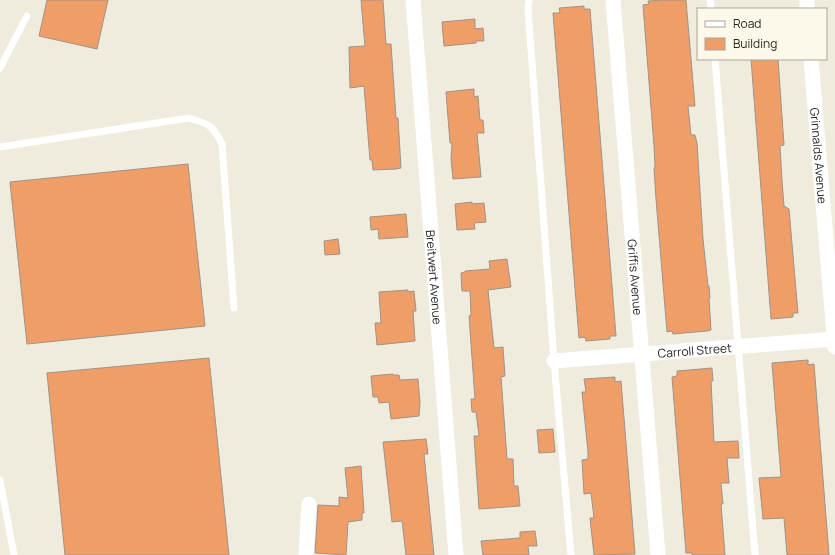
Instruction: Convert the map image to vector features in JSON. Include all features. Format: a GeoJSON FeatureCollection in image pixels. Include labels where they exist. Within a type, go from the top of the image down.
{"type":"FeatureCollection","features":[{"type":"Feature","properties":{"kind":"street","name":"Breitwert Avenue"},"geometry":{"type":"LineString","coordinates":[[413,0],[456,555]]}},
{"type":"Feature","properties":{"kind":"street","name":"Griffis Avenue"},"geometry":{"type":"LineString","coordinates":[[613,0],[658,555]]}},
{"type":"Feature","properties":{"kind":"street","name":"Grinnalds Avenue"},"geometry":{"type":"LineString","coordinates":[[811,60],[835,342]]}},
{"type":"Feature","properties":{"kind":"street","name":"Carroll Street"},"geometry":{"type":"LineString","coordinates":[[554,361],[738,347],[835,342]]}},
{"type":"Feature","properties":{"kind":"street"},"geometry":{"type":"LineString","coordinates":[[306,555],[309,504]]}},
{"type":"Feature","properties":{"kind":"lane"},"geometry":{"type":"LineString","coordinates":[[529,0],[528,9],[554,361],[571,555]]}},
{"type":"Feature","properties":{"kind":"lane"},"geometry":{"type":"LineString","coordinates":[[0,68],[27,16]]}},
{"type":"Feature","properties":{"kind":"lane"},"geometry":{"type":"LineString","coordinates":[[715,60],[756,555]]}},
{"type":"Feature","properties":{"kind":"lane"},"geometry":{"type":"LineString","coordinates":[[0,147],[189,118],[206,123],[216,132],[222,144],[234,308]]}},
{"type":"Feature","properties":{"kind":"lane"},"geometry":{"type":"LineString","coordinates":[[0,480],[14,555]]}},
{"type":"Feature","properties":{"kind":"building"},"geometry":{"type":"Polygon","coordinates":[[[47,0],[108,0],[97,49],[39,36],[47,0]]]}},
{"type":"Feature","properties":{"kind":"building"},"geometry":{"type":"Polygon","coordinates":[[[361,0],[383,0],[386,44],[391,44],[401,168],[373,170],[372,160],[370,160],[364,86],[350,88],[349,47],[365,46],[361,0]]]}},
{"type":"Feature","properties":{"kind":"building"},"geometry":{"type":"Polygon","coordinates":[[[686,0],[695,106],[688,106],[691,135],[695,135],[697,143],[703,239],[710,298],[711,330],[673,334],[672,331],[667,332],[656,199],[654,146],[643,5],[649,4],[648,1],[686,0]]]}},
{"type":"Feature","properties":{"kind":"building"},"geometry":{"type":"Polygon","coordinates":[[[584,6],[584,9],[590,9],[616,336],[610,336],[610,339],[586,341],[585,337],[579,338],[553,13],[560,13],[559,8],[584,6]]]}},
{"type":"Feature","properties":{"kind":"building"},"geometry":{"type":"Polygon","coordinates":[[[475,19],[475,29],[483,28],[484,41],[444,46],[442,22],[475,19]]]}},
{"type":"Feature","properties":{"kind":"building"},"geometry":{"type":"Polygon","coordinates":[[[751,60],[778,60],[784,145],[780,146],[782,181],[784,206],[789,209],[798,313],[793,313],[793,317],[771,319],[751,60]]]}},
{"type":"Feature","properties":{"kind":"building"},"geometry":{"type":"Polygon","coordinates":[[[474,89],[474,97],[478,96],[480,120],[483,120],[484,133],[477,133],[481,177],[453,179],[451,159],[452,143],[450,143],[446,92],[474,89]]]}},
{"type":"Feature","properties":{"kind":"building"},"geometry":{"type":"Polygon","coordinates":[[[188,164],[205,326],[27,344],[10,182],[188,164]]]}},
{"type":"Feature","properties":{"kind":"building"},"geometry":{"type":"Polygon","coordinates":[[[472,202],[472,204],[484,203],[486,222],[474,223],[475,229],[457,230],[455,204],[472,202]]]}},
{"type":"Feature","properties":{"kind":"building"},"geometry":{"type":"Polygon","coordinates":[[[406,214],[408,237],[379,239],[378,229],[371,230],[370,217],[406,214]]]}},
{"type":"Feature","properties":{"kind":"building"},"geometry":{"type":"Polygon","coordinates":[[[338,239],[340,254],[325,255],[324,241],[338,239]]]}},
{"type":"Feature","properties":{"kind":"building"},"geometry":{"type":"Polygon","coordinates":[[[507,259],[511,287],[488,290],[494,348],[503,347],[505,376],[501,377],[507,459],[513,459],[514,486],[518,486],[520,506],[479,509],[474,436],[479,436],[476,412],[472,412],[471,399],[475,399],[469,316],[471,315],[470,291],[462,291],[461,273],[465,271],[490,269],[489,261],[507,259]]]}},
{"type":"Feature","properties":{"kind":"building"},"geometry":{"type":"Polygon","coordinates":[[[408,290],[408,292],[414,291],[416,311],[413,311],[415,341],[377,345],[375,323],[381,323],[379,292],[408,290]]]}},
{"type":"Feature","properties":{"kind":"building"},"geometry":{"type":"Polygon","coordinates":[[[209,358],[229,555],[65,555],[47,373],[209,358]]]}},
{"type":"Feature","properties":{"kind":"building"},"geometry":{"type":"Polygon","coordinates":[[[808,360],[808,365],[814,364],[829,555],[787,555],[784,518],[763,519],[759,478],[781,477],[772,363],[808,360]]]}},
{"type":"Feature","properties":{"kind":"building"},"geometry":{"type":"Polygon","coordinates":[[[712,368],[713,381],[711,381],[714,442],[738,441],[739,458],[727,458],[729,483],[721,483],[725,555],[692,555],[692,553],[686,553],[672,377],[677,376],[677,371],[712,368]]]}},
{"type":"Feature","properties":{"kind":"building"},"geometry":{"type":"Polygon","coordinates":[[[393,374],[399,375],[400,380],[418,379],[420,402],[419,416],[391,419],[389,402],[379,403],[378,397],[373,397],[371,376],[393,374]]]}},
{"type":"Feature","properties":{"kind":"building"},"geometry":{"type":"Polygon","coordinates":[[[615,377],[615,382],[621,381],[635,554],[594,555],[590,518],[594,518],[591,493],[584,494],[582,460],[588,459],[588,452],[582,392],[586,392],[584,379],[615,377]]]}},
{"type":"Feature","properties":{"kind":"building"},"geometry":{"type":"Polygon","coordinates":[[[553,429],[555,452],[539,453],[537,430],[553,429]]]}},
{"type":"Feature","properties":{"kind":"building"},"geometry":{"type":"Polygon","coordinates":[[[426,439],[428,454],[424,454],[434,555],[406,555],[402,521],[392,522],[383,442],[426,439]]]}},
{"type":"Feature","properties":{"kind":"building"},"geometry":{"type":"Polygon","coordinates":[[[361,466],[364,513],[362,513],[362,520],[348,522],[346,555],[315,553],[318,505],[339,506],[339,497],[348,498],[345,468],[361,466]]]}},
{"type":"Feature","properties":{"kind":"building"},"geometry":{"type":"Polygon","coordinates":[[[535,531],[537,546],[528,546],[529,555],[483,555],[481,541],[520,538],[520,532],[535,531]]]}}]}
